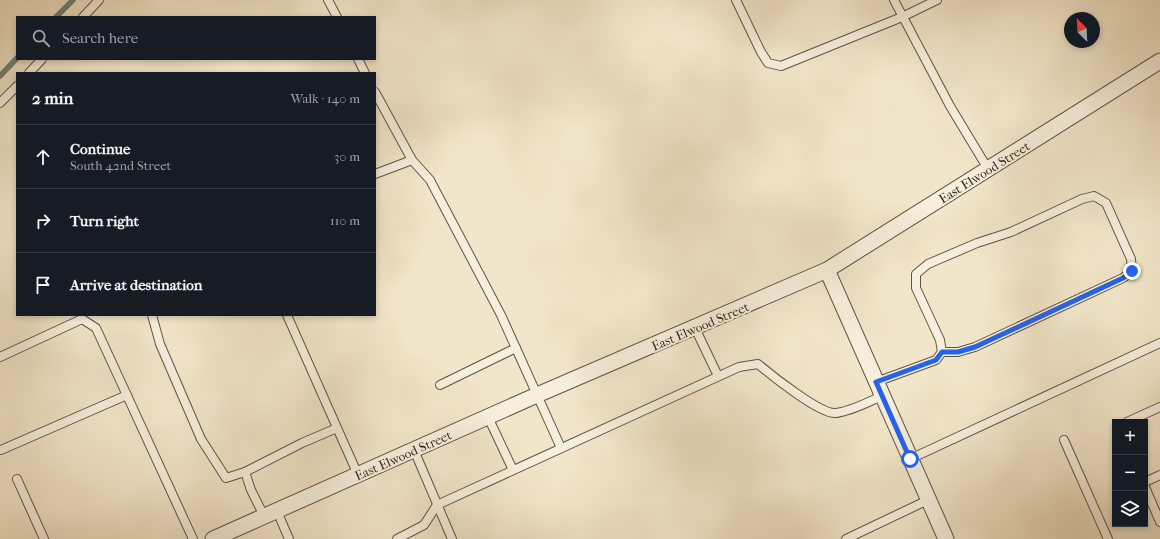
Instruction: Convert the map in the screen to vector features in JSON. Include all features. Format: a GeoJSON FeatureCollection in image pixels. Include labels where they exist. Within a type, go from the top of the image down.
{"type":"FeatureCollection","features":[{"type":"Feature","properties":{"kind":"street","name":"East Elwood Street"},"geometry":{"type":"LineString","coordinates":[[213,539],[537,395],[827,270],[1160,61]]}},
{"type":"Feature","properties":{"kind":"street"},"geometry":{"type":"LineString","coordinates":[[827,270],[946,539]]}},
{"type":"Feature","properties":{"kind":"lane"},"geometry":{"type":"LineString","coordinates":[[83,16],[99,0]]}},
{"type":"Feature","properties":{"kind":"lane"},"geometry":{"type":"LineString","coordinates":[[328,0],[336,16]]}},
{"type":"Feature","properties":{"kind":"lane"},"geometry":{"type":"LineString","coordinates":[[736,0],[761,52],[768,63],[781,66],[937,0]]}},
{"type":"Feature","properties":{"kind":"lane"},"geometry":{"type":"LineString","coordinates":[[894,0],[950,106],[988,169]]}},
{"type":"Feature","properties":{"kind":"lane"},"geometry":{"type":"LineString","coordinates":[[30,72],[41,60]]}},
{"type":"Feature","properties":{"kind":"lane"},"geometry":{"type":"LineString","coordinates":[[358,60],[364,72]]}},
{"type":"Feature","properties":{"kind":"lane"},"geometry":{"type":"LineString","coordinates":[[0,104],[16,87]]}},
{"type":"Feature","properties":{"kind":"lane"},"geometry":{"type":"LineString","coordinates":[[376,94],[412,160],[430,180],[501,315],[562,448]]}},
{"type":"Feature","properties":{"kind":"lane"},"geometry":{"type":"LineString","coordinates":[[376,174],[412,160]]}},
{"type":"Feature","properties":{"kind":"lane"},"geometry":{"type":"LineString","coordinates":[[876,382],[936,360],[942,352],[940,340],[916,288],[916,274],[928,264],[977,243],[1011,232],[1082,199],[1094,196],[1106,203],[1131,259],[1132,271],[1123,278],[975,347],[958,352],[942,352]]}},
{"type":"Feature","properties":{"kind":"lane"},"geometry":{"type":"LineString","coordinates":[[152,316],[160,344],[201,439],[226,478],[245,472],[302,443],[337,428]]}},
{"type":"Feature","properties":{"kind":"lane"},"geometry":{"type":"LineString","coordinates":[[286,316],[358,474]]}},
{"type":"Feature","properties":{"kind":"lane"},"geometry":{"type":"LineString","coordinates":[[0,357],[82,319],[96,328],[193,539]]}},
{"type":"Feature","properties":{"kind":"lane"},"geometry":{"type":"LineString","coordinates":[[695,328],[718,376]]}},
{"type":"Feature","properties":{"kind":"lane"},"geometry":{"type":"LineString","coordinates":[[910,459],[1160,342]]}},
{"type":"Feature","properties":{"kind":"lane"},"geometry":{"type":"LineString","coordinates":[[440,385],[516,348]]}},
{"type":"Feature","properties":{"kind":"lane"},"geometry":{"type":"LineString","coordinates":[[397,539],[424,525],[437,505],[739,367],[758,364],[774,378],[821,410],[834,414],[850,410],[882,396]]}},
{"type":"Feature","properties":{"kind":"lane"},"geometry":{"type":"LineString","coordinates":[[0,450],[127,395]]}},
{"type":"Feature","properties":{"kind":"lane"},"geometry":{"type":"LineString","coordinates":[[1133,419],[1160,407]]}},
{"type":"Feature","properties":{"kind":"lane"},"geometry":{"type":"LineString","coordinates":[[488,417],[513,470]]}},
{"type":"Feature","properties":{"kind":"lane"},"geometry":{"type":"LineString","coordinates":[[1064,440],[1108,539]]}},
{"type":"Feature","properties":{"kind":"lane"},"geometry":{"type":"LineString","coordinates":[[414,450],[452,539]]}},
{"type":"Feature","properties":{"kind":"lane"},"geometry":{"type":"LineString","coordinates":[[245,472],[251,490],[289,539]]}},
{"type":"Feature","properties":{"kind":"lane"},"geometry":{"type":"LineString","coordinates":[[1148,481],[1160,475]]}},
{"type":"Feature","properties":{"kind":"lane"},"geometry":{"type":"LineString","coordinates":[[17,479],[44,539]]}},
{"type":"Feature","properties":{"kind":"lane"},"geometry":{"type":"LineString","coordinates":[[1147,491],[1160,522]]}},
{"type":"Feature","properties":{"kind":"lane"},"geometry":{"type":"LineString","coordinates":[[846,539],[928,500]]}},
{"type":"Feature","properties":{"kind":"waterway"},"geometry":{"type":"LineString","coordinates":[[57,16],[73,0]]}},
{"type":"Feature","properties":{"kind":"waterway"},"geometry":{"type":"LineString","coordinates":[[0,76],[16,59]]}},
{"type":"Feature","properties":{"kind":"route"},"geometry":{"type":"LineString","coordinates":[[910,459],[876,382],[936,360],[942,352],[958,352],[975,347],[1123,278],[1132,271]]}}]}
